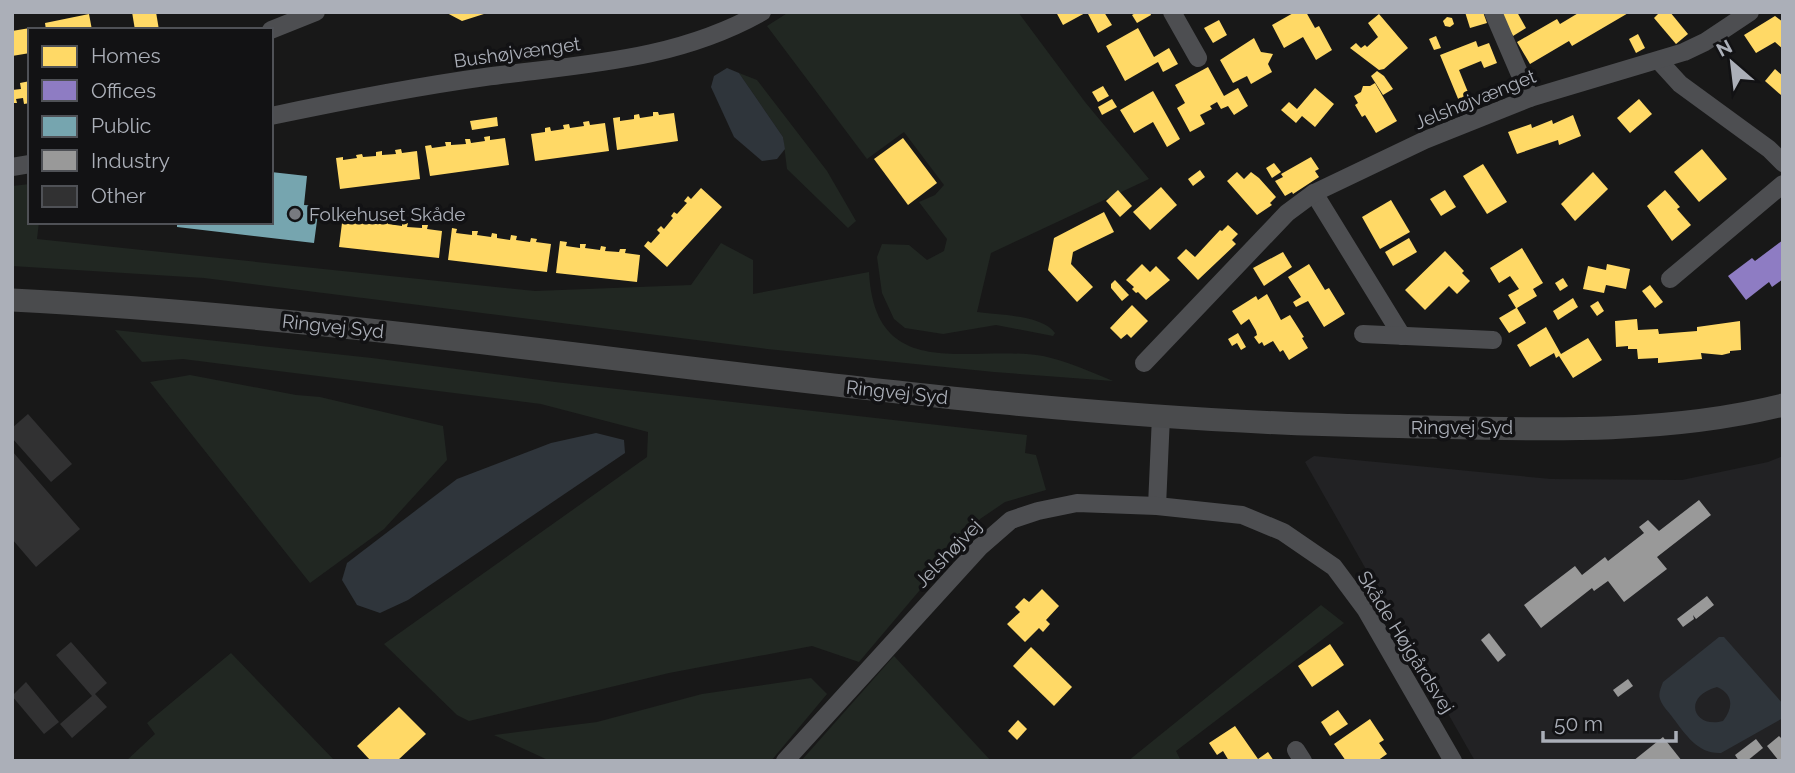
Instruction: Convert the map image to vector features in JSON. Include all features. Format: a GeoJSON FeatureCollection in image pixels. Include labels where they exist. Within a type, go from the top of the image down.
{"type":"FeatureCollection","features":[{"type":"Feature","properties":{"kind":"main road","name":"Ringvej Syd"},"geometry":{"type":"LineString","coordinates":[[12,300],[109,304],[330,325],[740,376],[1161,416],[1297,424],[1580,427],[1712,419],[1783,405]]}},
{"type":"Feature","properties":{"kind":"street"},"geometry":{"type":"LineString","coordinates":[[273,29],[316,12]]}},
{"type":"Feature","properties":{"kind":"street","name":"Bushøjvænget"},"geometry":{"type":"LineString","coordinates":[[273,116],[411,88],[612,61],[671,50],[717,34],[762,12]]}},
{"type":"Feature","properties":{"kind":"street"},"geometry":{"type":"LineString","coordinates":[[1172,12],[1198,58]]}},
{"type":"Feature","properties":{"kind":"street"},"geometry":{"type":"LineString","coordinates":[[1493,12],[1530,98]]}},
{"type":"Feature","properties":{"kind":"street","name":"Jelshøjvænget"},"geometry":{"type":"LineString","coordinates":[[1144,363],[1287,213],[1314,193],[1425,141],[1530,98],[1659,61],[1705,42],[1750,12]]}},
{"type":"Feature","properties":{"kind":"street"},"geometry":{"type":"LineString","coordinates":[[1659,61],[1680,84],[1769,149],[1783,163]]}},
{"type":"Feature","properties":{"kind":"street"},"geometry":{"type":"LineString","coordinates":[[1670,279],[1783,184]]}},
{"type":"Feature","properties":{"kind":"street"},"geometry":{"type":"LineString","coordinates":[[1314,193],[1402,336]]}},
{"type":"Feature","properties":{"kind":"street"},"geometry":{"type":"LineString","coordinates":[[1363,334],[1493,340]]}},
{"type":"Feature","properties":{"kind":"street"},"geometry":{"type":"LineString","coordinates":[[1157,506],[1161,416]]}},
{"type":"Feature","properties":{"kind":"street","name":"Jelshøjvej"},"geometry":{"type":"LineString","coordinates":[[785,761],[980,547],[1011,520],[1038,510],[1077,503],[1157,506]]}},
{"type":"Feature","properties":{"kind":"street","name":"Skåde Højgårdsvej"},"geometry":{"type":"LineString","coordinates":[[1157,506],[1242,515],[1283,532],[1334,567],[1366,610],[1454,761]]}},
{"type":"Feature","properties":{"kind":"shaded area"},"geometry":{"type":"Polygon","coordinates":[[[789,12],[1018,12],[1085,102],[1149,179],[991,253],[977,312],[1030,319],[1049,327],[1055,333],[1053,336],[996,325],[943,334],[905,328],[894,319],[882,293],[877,257],[882,244],[909,245],[927,260],[944,251],[947,239],[919,202],[935,195],[944,185],[904,132],[867,159],[767,26],[789,12]]]}},
{"type":"Feature","properties":{"kind":"shaded area"},"geometry":{"type":"Polygon","coordinates":[[[727,68],[739,73],[783,137],[785,149],[777,159],[762,161],[734,137],[711,87],[714,76],[727,68]]]}},
{"type":"Feature","properties":{"kind":"shaded area"},"geometry":{"type":"Polygon","coordinates":[[[739,73],[757,80],[827,171],[856,221],[848,228],[787,169],[783,137],[739,73]]]}},
{"type":"Feature","properties":{"kind":"shaded area"},"geometry":{"type":"Polygon","coordinates":[[[28,184],[28,224],[39,224],[37,239],[535,291],[691,285],[721,243],[753,260],[753,294],[869,272],[875,308],[888,331],[907,345],[930,352],[1043,356],[1113,381],[767,349],[204,278],[12,266],[12,186],[28,184]]]}},
{"type":"Feature","properties":{"kind":"shaded area"},"geometry":{"type":"Polygon","coordinates":[[[115,330],[1027,435],[1025,453],[1036,455],[1046,490],[1005,502],[980,519],[859,662],[812,646],[669,673],[469,721],[457,715],[384,644],[647,457],[648,432],[541,404],[183,359],[142,362],[115,330]]]}},
{"type":"Feature","properties":{"kind":"shaded area"},"geometry":{"type":"Polygon","coordinates":[[[190,375],[320,397],[443,426],[447,460],[384,529],[310,583],[150,382],[190,375]]]}},
{"type":"Feature","properties":{"kind":"shaded area"},"geometry":{"type":"Polygon","coordinates":[[[596,433],[624,440],[625,453],[408,600],[380,613],[357,605],[342,580],[347,563],[457,479],[551,443],[596,433]]]}},
{"type":"Feature","properties":{"kind":"shaded area"},"geometry":{"type":"Polygon","coordinates":[[[1314,456],[1551,479],[1682,480],[1768,462],[1783,456],[1783,761],[1475,761],[1305,462],[1314,456]]]}},
{"type":"Feature","properties":{"kind":"shaded area"},"geometry":{"type":"Polygon","coordinates":[[[1321,605],[1344,623],[1176,751],[1181,761],[1128,761],[1321,605]]]}},
{"type":"Feature","properties":{"kind":"shaded area"},"geometry":{"type":"Polygon","coordinates":[[[1719,637],[1724,637],[1783,704],[1783,718],[1721,753],[1706,750],[1688,737],[1662,704],[1659,695],[1663,682],[1719,637]],[[1717,687],[1699,698],[1695,704],[1699,716],[1713,722],[1723,721],[1729,711],[1730,701],[1717,687]]]}},
{"type":"Feature","properties":{"kind":"shaded area"},"geometry":{"type":"Polygon","coordinates":[[[231,653],[335,761],[126,761],[155,734],[147,723],[231,653]]]}},
{"type":"Feature","properties":{"kind":"shaded area"},"geometry":{"type":"Polygon","coordinates":[[[894,656],[991,761],[801,761],[894,656]]]}},
{"type":"Feature","properties":{"kind":"shaded area"},"geometry":{"type":"Polygon","coordinates":[[[811,678],[827,694],[771,761],[550,761],[494,735],[597,722],[702,694],[811,678]]]}},
{"type":"Feature","properties":{"kind":"building: Homes"},"geometry":{"type":"Polygon","coordinates":[[[132,12],[156,12],[159,28],[135,28],[132,12]]]}},
{"type":"Feature","properties":{"kind":"building: Homes"},"geometry":{"type":"Polygon","coordinates":[[[445,12],[487,12],[487,13],[462,21],[445,12]]]}},
{"type":"Feature","properties":{"kind":"building: Homes"},"geometry":{"type":"Polygon","coordinates":[[[1056,12],[1087,12],[1063,25],[1056,12]]]}},
{"type":"Feature","properties":{"kind":"building: Homes"},"geometry":{"type":"Polygon","coordinates":[[[1087,12],[1104,12],[1112,25],[1098,33],[1087,12]]]}},
{"type":"Feature","properties":{"kind":"building: Homes"},"geometry":{"type":"Polygon","coordinates":[[[1137,12],[1150,12],[1151,15],[1137,23],[1132,15],[1137,12]]]}},
{"type":"Feature","properties":{"kind":"building: Homes"},"geometry":{"type":"Polygon","coordinates":[[[1295,12],[1306,12],[1315,28],[1319,26],[1332,50],[1316,60],[1303,37],[1284,48],[1272,25],[1295,12]]]}},
{"type":"Feature","properties":{"kind":"building: Homes"},"geometry":{"type":"Polygon","coordinates":[[[1465,12],[1483,12],[1487,23],[1470,28],[1465,12]]]}},
{"type":"Feature","properties":{"kind":"building: Homes"},"geometry":{"type":"Polygon","coordinates":[[[1499,12],[1517,12],[1526,28],[1513,36],[1499,12]]]}},
{"type":"Feature","properties":{"kind":"building: Homes"},"geometry":{"type":"Polygon","coordinates":[[[1580,12],[1630,12],[1572,46],[1569,41],[1530,64],[1517,42],[1557,19],[1560,24],[1580,12]]]}},
{"type":"Feature","properties":{"kind":"building: Homes"},"geometry":{"type":"Polygon","coordinates":[[[1660,12],[1670,12],[1688,34],[1676,44],[1654,18],[1660,12]]]}},
{"type":"Feature","properties":{"kind":"building: Homes"},"geometry":{"type":"Polygon","coordinates":[[[89,14],[92,28],[46,28],[45,23],[89,14]]]}},
{"type":"Feature","properties":{"kind":"building: Homes"},"geometry":{"type":"Polygon","coordinates":[[[1379,14],[1408,48],[1384,69],[1379,70],[1350,48],[1356,43],[1361,48],[1365,45],[1367,47],[1378,37],[1368,23],[1379,14]]]}},
{"type":"Feature","properties":{"kind":"building: Homes"},"geometry":{"type":"Polygon","coordinates":[[[1775,16],[1783,22],[1783,49],[1775,42],[1756,53],[1744,35],[1775,16]]]}},
{"type":"Feature","properties":{"kind":"building: Homes"},"geometry":{"type":"Polygon","coordinates":[[[1447,17],[1452,18],[1454,24],[1450,27],[1445,26],[1443,21],[1447,17]]]}},
{"type":"Feature","properties":{"kind":"building: Homes"},"geometry":{"type":"Polygon","coordinates":[[[1219,20],[1227,35],[1213,43],[1204,28],[1219,20]]]}},
{"type":"Feature","properties":{"kind":"building: Homes"},"geometry":{"type":"Polygon","coordinates":[[[28,28],[28,53],[12,56],[12,31],[28,28]]]}},
{"type":"Feature","properties":{"kind":"building: Homes"},"geometry":{"type":"Polygon","coordinates":[[[1138,28],[1154,57],[1169,48],[1178,64],[1163,72],[1158,62],[1125,81],[1106,46],[1138,28]]]}},
{"type":"Feature","properties":{"kind":"building: Homes"},"geometry":{"type":"Polygon","coordinates":[[[1638,34],[1645,48],[1636,53],[1629,39],[1638,34]]]}},
{"type":"Feature","properties":{"kind":"building: Homes"},"geometry":{"type":"Polygon","coordinates":[[[1436,36],[1441,48],[1434,50],[1429,39],[1436,36]]]}},
{"type":"Feature","properties":{"kind":"building: Homes"},"geometry":{"type":"Polygon","coordinates":[[[1254,38],[1261,52],[1273,54],[1268,64],[1272,72],[1251,84],[1247,76],[1233,83],[1220,60],[1254,38]]]}},
{"type":"Feature","properties":{"kind":"building: Homes"},"geometry":{"type":"Polygon","coordinates":[[[1476,41],[1478,47],[1489,43],[1497,63],[1484,68],[1481,61],[1459,70],[1472,102],[1461,106],[1440,55],[1476,41]]]}},
{"type":"Feature","properties":{"kind":"building: Homes"},"geometry":{"type":"Polygon","coordinates":[[[1208,67],[1224,96],[1238,88],[1248,106],[1234,115],[1228,106],[1221,109],[1217,102],[1210,106],[1212,109],[1200,115],[1205,124],[1190,132],[1177,108],[1185,103],[1175,85],[1208,67]]]}},
{"type":"Feature","properties":{"kind":"building: Homes"},"geometry":{"type":"Polygon","coordinates":[[[1775,69],[1783,76],[1781,95],[1765,81],[1775,69]]]}},
{"type":"Feature","properties":{"kind":"building: Homes"},"geometry":{"type":"Polygon","coordinates":[[[1377,71],[1393,89],[1383,95],[1371,76],[1377,71]]]}},
{"type":"Feature","properties":{"kind":"building: Homes"},"geometry":{"type":"Polygon","coordinates":[[[28,81],[28,103],[24,104],[23,98],[12,103],[12,90],[21,89],[20,83],[28,81]]]}},
{"type":"Feature","properties":{"kind":"building: Homes"},"geometry":{"type":"Polygon","coordinates":[[[1375,83],[1397,121],[1376,133],[1365,115],[1362,117],[1355,105],[1358,103],[1354,96],[1361,92],[1363,86],[1375,83]]]}},
{"type":"Feature","properties":{"kind":"building: Homes"},"geometry":{"type":"Polygon","coordinates":[[[1103,86],[1109,96],[1098,102],[1092,92],[1103,86]]]}},
{"type":"Feature","properties":{"kind":"building: Homes"},"geometry":{"type":"Polygon","coordinates":[[[1315,88],[1334,104],[1315,127],[1302,116],[1296,123],[1281,110],[1289,102],[1297,109],[1315,88]]]}},
{"type":"Feature","properties":{"kind":"building: Homes"},"geometry":{"type":"Polygon","coordinates":[[[1153,91],[1180,139],[1167,147],[1153,122],[1134,133],[1120,110],[1153,91]]]}},
{"type":"Feature","properties":{"kind":"building: Homes"},"geometry":{"type":"Polygon","coordinates":[[[1112,99],[1117,107],[1102,115],[1098,107],[1112,99]]]}},
{"type":"Feature","properties":{"kind":"building: Homes"},"geometry":{"type":"Polygon","coordinates":[[[1639,99],[1652,114],[1630,133],[1617,118],[1639,99]]]}},
{"type":"Feature","properties":{"kind":"building: Homes"},"geometry":{"type":"Polygon","coordinates":[[[653,112],[658,112],[659,115],[674,113],[678,141],[617,150],[613,118],[620,117],[620,121],[634,119],[634,115],[639,114],[640,118],[653,116],[653,112]]]}},
{"type":"Feature","properties":{"kind":"building: Homes"},"geometry":{"type":"Polygon","coordinates":[[[1573,115],[1581,136],[1559,145],[1558,140],[1517,154],[1508,132],[1531,124],[1532,128],[1552,120],[1553,124],[1573,115]]]}},
{"type":"Feature","properties":{"kind":"building: Homes"},"geometry":{"type":"Polygon","coordinates":[[[497,117],[498,126],[472,130],[470,121],[497,117]]]}},
{"type":"Feature","properties":{"kind":"building: Homes"},"geometry":{"type":"Polygon","coordinates":[[[589,121],[590,125],[605,123],[609,151],[535,161],[531,134],[545,132],[545,128],[550,127],[551,131],[564,129],[563,125],[569,124],[570,128],[584,126],[583,122],[589,121]]]}},
{"type":"Feature","properties":{"kind":"building: Homes"},"geometry":{"type":"Polygon","coordinates":[[[490,136],[490,140],[505,138],[509,165],[430,176],[425,146],[446,146],[445,142],[451,142],[451,145],[466,144],[465,139],[470,139],[471,143],[485,141],[484,137],[490,136]]]}},
{"type":"Feature","properties":{"kind":"building: Homes"},"geometry":{"type":"Polygon","coordinates":[[[903,138],[937,183],[908,205],[874,159],[903,138]]]}},
{"type":"Feature","properties":{"kind":"building: Homes"},"geometry":{"type":"Polygon","coordinates":[[[401,149],[402,153],[417,151],[420,179],[340,189],[336,158],[357,158],[356,155],[362,154],[363,157],[376,156],[376,152],[382,151],[382,155],[396,154],[395,150],[401,149]]]}},
{"type":"Feature","properties":{"kind":"building: Homes"},"geometry":{"type":"Polygon","coordinates":[[[1702,149],[1727,179],[1699,202],[1674,172],[1702,149]]]}},
{"type":"Feature","properties":{"kind":"building: Homes"},"geometry":{"type":"Polygon","coordinates":[[[1311,157],[1319,169],[1315,171],[1319,177],[1293,194],[1292,192],[1285,196],[1275,181],[1283,177],[1281,174],[1311,157]]]}},
{"type":"Feature","properties":{"kind":"building: Homes"},"geometry":{"type":"Polygon","coordinates":[[[1274,163],[1281,172],[1272,178],[1266,168],[1274,163]]]}},
{"type":"Feature","properties":{"kind":"building: Homes"},"geometry":{"type":"Polygon","coordinates":[[[1483,164],[1507,202],[1487,214],[1463,176],[1483,164]]]}},
{"type":"Feature","properties":{"kind":"building: Homes"},"geometry":{"type":"Polygon","coordinates":[[[1200,170],[1205,177],[1193,186],[1188,179],[1200,170]]]}},
{"type":"Feature","properties":{"kind":"building: Homes"},"geometry":{"type":"Polygon","coordinates":[[[1237,172],[1244,179],[1251,172],[1259,178],[1276,197],[1270,203],[1272,205],[1257,215],[1227,181],[1237,172]]]}},
{"type":"Feature","properties":{"kind":"building: Homes"},"geometry":{"type":"Polygon","coordinates":[[[1593,172],[1608,189],[1575,221],[1561,204],[1593,172]]]}},
{"type":"Feature","properties":{"kind":"building: Homes"},"geometry":{"type":"Polygon","coordinates":[[[1161,187],[1177,205],[1150,230],[1133,212],[1161,187]]]}},
{"type":"Feature","properties":{"kind":"building: Homes"},"geometry":{"type":"Polygon","coordinates":[[[701,188],[722,207],[667,267],[644,246],[660,233],[657,230],[661,226],[664,229],[673,218],[671,216],[674,212],[677,214],[687,203],[684,201],[688,196],[691,199],[701,188]]]}},
{"type":"Feature","properties":{"kind":"building: Homes"},"geometry":{"type":"Polygon","coordinates":[[[1118,190],[1132,206],[1120,217],[1106,201],[1118,190]]]}},
{"type":"Feature","properties":{"kind":"building: Homes"},"geometry":{"type":"Polygon","coordinates":[[[1445,190],[1456,207],[1441,216],[1430,199],[1445,190]]]}},
{"type":"Feature","properties":{"kind":"building: Homes"},"geometry":{"type":"Polygon","coordinates":[[[1665,190],[1691,225],[1672,241],[1647,206],[1665,190]]]}},
{"type":"Feature","properties":{"kind":"building: Homes"},"geometry":{"type":"Polygon","coordinates":[[[1391,200],[1410,232],[1380,249],[1362,217],[1391,200]]]}},
{"type":"Feature","properties":{"kind":"building: Homes"},"geometry":{"type":"Polygon","coordinates":[[[1104,212],[1114,232],[1073,252],[1071,264],[1093,287],[1077,302],[1048,270],[1054,238],[1104,212]]]}},
{"type":"Feature","properties":{"kind":"building: Homes"},"geometry":{"type":"Polygon","coordinates":[[[343,215],[348,216],[348,220],[362,221],[363,217],[368,218],[368,222],[383,223],[383,220],[388,220],[388,224],[402,226],[402,222],[408,223],[407,227],[422,228],[422,225],[428,225],[427,229],[442,231],[439,258],[339,247],[343,215]]]}},
{"type":"Feature","properties":{"kind":"building: Homes"},"geometry":{"type":"Polygon","coordinates":[[[1228,225],[1238,234],[1232,240],[1236,244],[1198,280],[1177,258],[1186,249],[1195,257],[1228,225]]]}},
{"type":"Feature","properties":{"kind":"building: Homes"},"geometry":{"type":"Polygon","coordinates":[[[452,228],[457,229],[456,233],[472,235],[472,231],[478,231],[477,235],[491,237],[492,233],[497,234],[497,238],[510,240],[511,235],[517,236],[516,240],[530,242],[531,238],[537,239],[536,242],[551,244],[547,272],[448,260],[452,228]]]}},
{"type":"Feature","properties":{"kind":"building: Homes"},"geometry":{"type":"Polygon","coordinates":[[[1409,238],[1417,252],[1393,266],[1385,252],[1409,238]]]}},
{"type":"Feature","properties":{"kind":"building: Homes"},"geometry":{"type":"Polygon","coordinates":[[[560,241],[567,242],[566,246],[580,248],[580,244],[586,244],[585,248],[600,250],[601,246],[606,247],[605,251],[619,252],[620,249],[626,249],[625,253],[640,255],[637,282],[556,273],[560,241]]]}},
{"type":"Feature","properties":{"kind":"building: Homes"},"geometry":{"type":"Polygon","coordinates":[[[1522,248],[1543,283],[1533,289],[1537,296],[1517,308],[1526,323],[1509,333],[1499,318],[1516,308],[1508,295],[1519,289],[1510,276],[1499,283],[1490,268],[1522,248]]]}},
{"type":"Feature","properties":{"kind":"building: Homes"},"geometry":{"type":"Polygon","coordinates":[[[1445,251],[1470,281],[1457,294],[1449,286],[1425,310],[1405,290],[1445,251]]]}},
{"type":"Feature","properties":{"kind":"building: Homes"},"geometry":{"type":"Polygon","coordinates":[[[1283,252],[1292,267],[1264,286],[1253,268],[1283,252]]]}},
{"type":"Feature","properties":{"kind":"building: Homes"},"geometry":{"type":"Polygon","coordinates":[[[1142,264],[1150,272],[1156,266],[1170,280],[1146,300],[1132,289],[1134,287],[1126,280],[1142,264]]]}},
{"type":"Feature","properties":{"kind":"building: Homes"},"geometry":{"type":"Polygon","coordinates":[[[1309,264],[1325,290],[1329,288],[1345,314],[1324,327],[1308,301],[1296,307],[1293,302],[1301,297],[1288,277],[1309,264]]]}},
{"type":"Feature","properties":{"kind":"building: Homes"},"geometry":{"type":"Polygon","coordinates":[[[1607,264],[1630,269],[1626,289],[1606,285],[1604,293],[1583,289],[1588,266],[1606,270],[1607,264]]]}},
{"type":"Feature","properties":{"kind":"building: Homes"},"geometry":{"type":"Polygon","coordinates":[[[1563,278],[1568,286],[1560,291],[1555,283],[1563,278]]]}},
{"type":"Feature","properties":{"kind":"building: Homes"},"geometry":{"type":"Polygon","coordinates":[[[1115,280],[1129,295],[1122,301],[1111,288],[1115,280]]]}},
{"type":"Feature","properties":{"kind":"building: Homes"},"geometry":{"type":"Polygon","coordinates":[[[1650,285],[1663,302],[1655,308],[1642,291],[1650,285]]]}},
{"type":"Feature","properties":{"kind":"building: Homes"},"geometry":{"type":"Polygon","coordinates":[[[1267,294],[1281,320],[1290,315],[1308,348],[1289,360],[1273,341],[1264,346],[1262,342],[1259,344],[1249,319],[1241,325],[1232,311],[1256,296],[1258,300],[1267,294]]]}},
{"type":"Feature","properties":{"kind":"building: Homes"},"geometry":{"type":"Polygon","coordinates":[[[1573,298],[1578,307],[1558,320],[1553,311],[1573,298]]]}},
{"type":"Feature","properties":{"kind":"building: Homes"},"geometry":{"type":"Polygon","coordinates":[[[1598,301],[1604,311],[1597,316],[1590,306],[1598,301]]]}},
{"type":"Feature","properties":{"kind":"building: Homes"},"geometry":{"type":"Polygon","coordinates":[[[1132,305],[1148,321],[1131,338],[1127,334],[1121,339],[1110,328],[1132,305]]]}},
{"type":"Feature","properties":{"kind":"building: Homes"},"geometry":{"type":"Polygon","coordinates":[[[1637,319],[1638,330],[1658,329],[1659,334],[1697,331],[1697,327],[1740,321],[1741,350],[1722,355],[1701,353],[1702,359],[1658,363],[1658,358],[1638,359],[1637,349],[1628,349],[1628,346],[1616,347],[1615,321],[1637,319]]]}},
{"type":"Feature","properties":{"kind":"building: Homes"},"geometry":{"type":"Polygon","coordinates":[[[1546,327],[1561,354],[1588,338],[1602,360],[1573,378],[1559,356],[1556,358],[1554,353],[1530,367],[1517,345],[1546,327]]]}},
{"type":"Feature","properties":{"kind":"building: Homes"},"geometry":{"type":"Polygon","coordinates":[[[1238,333],[1246,347],[1241,350],[1237,343],[1232,346],[1228,339],[1238,333]]]}},
{"type":"Feature","properties":{"kind":"building: Homes"},"geometry":{"type":"Polygon","coordinates":[[[1042,589],[1059,606],[1046,620],[1050,624],[1043,632],[1039,628],[1025,642],[1007,624],[1020,612],[1015,607],[1024,598],[1029,602],[1042,589]]]}},
{"type":"Feature","properties":{"kind":"building: Homes"},"geometry":{"type":"Polygon","coordinates":[[[1330,644],[1344,665],[1312,687],[1298,666],[1330,644]]]}},
{"type":"Feature","properties":{"kind":"building: Homes"},"geometry":{"type":"Polygon","coordinates":[[[1031,647],[1072,687],[1054,706],[1013,666],[1031,647]]]}},
{"type":"Feature","properties":{"kind":"building: Homes"},"geometry":{"type":"Polygon","coordinates":[[[399,707],[426,734],[397,761],[371,761],[357,746],[399,707]]]}},
{"type":"Feature","properties":{"kind":"building: Homes"},"geometry":{"type":"Polygon","coordinates":[[[1338,710],[1348,724],[1330,736],[1321,722],[1338,710]]]}},
{"type":"Feature","properties":{"kind":"building: Homes"},"geometry":{"type":"Polygon","coordinates":[[[1370,719],[1384,740],[1379,743],[1387,754],[1377,761],[1346,761],[1334,744],[1370,719]]]}},
{"type":"Feature","properties":{"kind":"building: Homes"},"geometry":{"type":"Polygon","coordinates":[[[1018,720],[1027,729],[1017,740],[1008,731],[1018,720]]]}},
{"type":"Feature","properties":{"kind":"building: Homes"},"geometry":{"type":"Polygon","coordinates":[[[1235,726],[1258,759],[1268,752],[1274,761],[1229,761],[1223,751],[1217,755],[1209,743],[1235,726]]]}},
{"type":"Feature","properties":{"kind":"building: Offices"},"geometry":{"type":"Polygon","coordinates":[[[1783,240],[1783,279],[1772,287],[1769,282],[1746,300],[1728,276],[1752,258],[1755,261],[1783,240]]]}},
{"type":"Feature","properties":{"kind":"building: Public","name":"Folkehuset Skåde"},"geometry":{"type":"Polygon","coordinates":[[[273,172],[307,176],[304,205],[319,206],[314,243],[177,227],[177,224],[273,224],[273,172]]]}},
{"type":"Feature","properties":{"kind":"building: Industry"},"geometry":{"type":"Polygon","coordinates":[[[1699,500],[1711,515],[1657,557],[1667,569],[1624,602],[1608,581],[1594,591],[1592,588],[1541,628],[1524,605],[1575,566],[1582,575],[1605,557],[1608,561],[1644,533],[1639,527],[1648,520],[1659,531],[1699,500]]]}},
{"type":"Feature","properties":{"kind":"building: Industry"},"geometry":{"type":"Polygon","coordinates":[[[1707,596],[1714,605],[1696,619],[1693,615],[1694,619],[1683,627],[1677,619],[1707,596]]]}},
{"type":"Feature","properties":{"kind":"building: Industry"},"geometry":{"type":"Polygon","coordinates":[[[1489,633],[1506,655],[1498,662],[1481,640],[1489,633]]]}},
{"type":"Feature","properties":{"kind":"building: Industry"},"geometry":{"type":"Polygon","coordinates":[[[1628,679],[1633,686],[1618,697],[1613,690],[1628,679]]]}},
{"type":"Feature","properties":{"kind":"building: Industry"},"geometry":{"type":"Polygon","coordinates":[[[1779,736],[1783,740],[1783,761],[1779,761],[1767,746],[1779,736]]]}},
{"type":"Feature","properties":{"kind":"building: Industry"},"geometry":{"type":"Polygon","coordinates":[[[1663,737],[1682,761],[1633,761],[1663,737]]]}},
{"type":"Feature","properties":{"kind":"building: Industry"},"geometry":{"type":"Polygon","coordinates":[[[1756,739],[1763,748],[1747,761],[1739,761],[1735,755],[1756,739]]]}},
{"type":"Feature","properties":{"kind":"building: Other"},"geometry":{"type":"Polygon","coordinates":[[[28,414],[72,464],[51,482],[12,438],[12,428],[28,414]]]}},
{"type":"Feature","properties":{"kind":"building: Other"},"geometry":{"type":"Polygon","coordinates":[[[12,451],[80,529],[36,567],[12,539],[12,451]]]}},
{"type":"Feature","properties":{"kind":"building: Other"},"geometry":{"type":"Polygon","coordinates":[[[71,642],[107,683],[95,694],[107,707],[72,738],[60,724],[92,696],[56,655],[71,642]]]}},
{"type":"Feature","properties":{"kind":"building: Other"},"geometry":{"type":"Polygon","coordinates":[[[26,682],[59,722],[44,734],[12,696],[26,682]]]}},
{"type":"Feature","properties":{"kind":"place","name":"Folkehuset Skåde"},"geometry":{"type":"Point","coordinates":[295,214]}}]}
